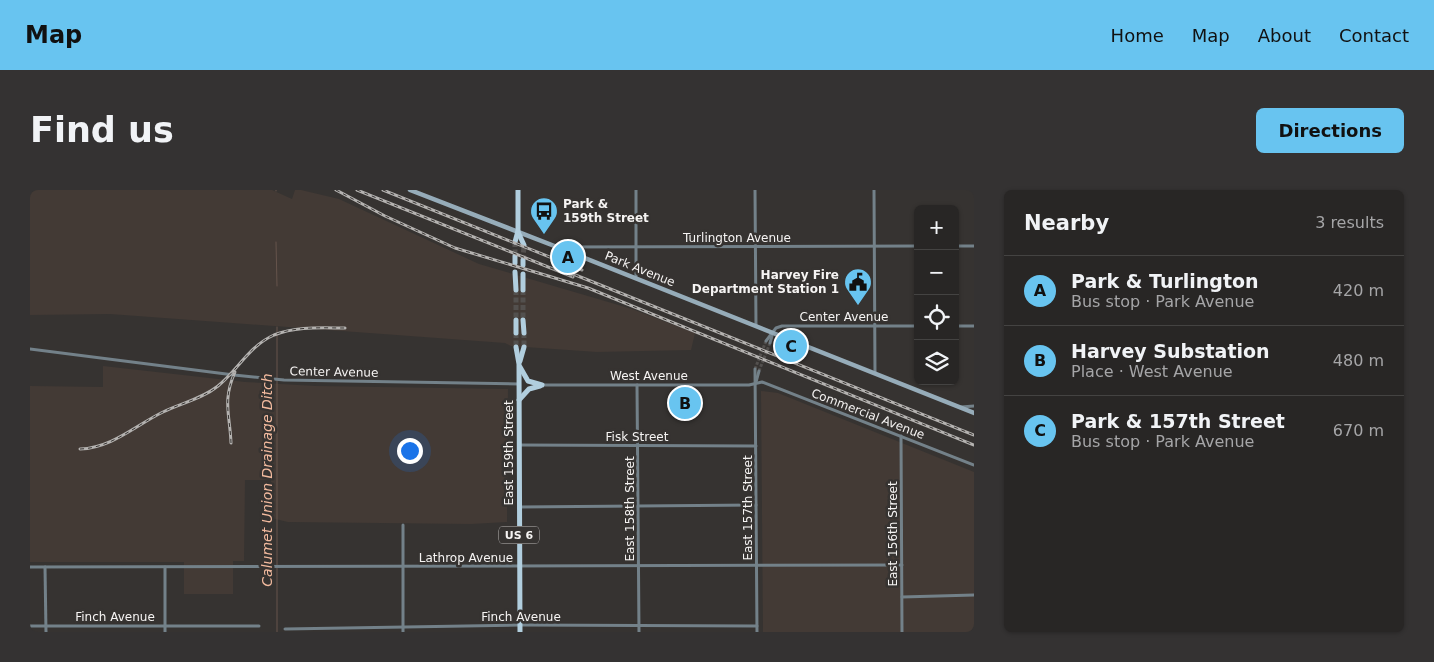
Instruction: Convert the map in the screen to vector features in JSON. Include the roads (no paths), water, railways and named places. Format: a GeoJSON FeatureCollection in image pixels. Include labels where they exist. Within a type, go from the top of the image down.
{"type":"FeatureCollection","features":[{"type":"Feature","properties":{"kind":"main road"},"geometry":{"type":"LineString","coordinates":[[515,242],[518,231],[518,190]]}},
{"type":"Feature","properties":{"kind":"main road"},"geometry":{"type":"LineString","coordinates":[[518,231],[524,245]]}},
{"type":"Feature","properties":{"kind":"main road"},"geometry":{"type":"LineString","coordinates":[[516,272],[516,290]]}},
{"type":"Feature","properties":{"kind":"main road"},"geometry":{"type":"LineString","coordinates":[[523,274],[523,290]]}},
{"type":"Feature","properties":{"kind":"main road"},"geometry":{"type":"LineString","coordinates":[[516,320],[516,333]]}},
{"type":"Feature","properties":{"kind":"main road"},"geometry":{"type":"LineString","coordinates":[[523,320],[524,333]]}},
{"type":"Feature","properties":{"kind":"main road","name":"East 159th Street"},"geometry":{"type":"LineString","coordinates":[[516,347],[519,364],[520,632]]}},
{"type":"Feature","properties":{"kind":"main road","name":"East 159th Street"},"geometry":{"type":"LineString","coordinates":[[519,364],[524,347]]}},
{"type":"Feature","properties":{"kind":"main road"},"geometry":{"type":"LineString","coordinates":[[519,364],[528,381],[542,385]]}},
{"type":"Feature","properties":{"kind":"main road"},"geometry":{"type":"LineString","coordinates":[[519,401],[529,389],[542,385]]}},
{"type":"Feature","properties":{"kind":"street","name":"Park Avenue"},"geometry":{"type":"LineString","coordinates":[[410,190],[518,231],[974,413]]}},
{"type":"Feature","properties":{"kind":"street"},"geometry":{"type":"LineString","coordinates":[[636,190],[636,278]]}},
{"type":"Feature","properties":{"kind":"street"},"geometry":{"type":"LineString","coordinates":[[755,190],[756,326]]}},
{"type":"Feature","properties":{"kind":"street"},"geometry":{"type":"LineString","coordinates":[[874,190],[875,373]]}},
{"type":"Feature","properties":{"kind":"street","name":"Turlington Avenue"},"geometry":{"type":"LineString","coordinates":[[557,247],[914,246]]}},
{"type":"Feature","properties":{"kind":"street"},"geometry":{"type":"LineString","coordinates":[[959,246],[974,246]]}},
{"type":"Feature","properties":{"kind":"street","name":"Center Avenue"},"geometry":{"type":"LineString","coordinates":[[773,333],[776,328],[782,326],[914,326]]}},
{"type":"Feature","properties":{"kind":"street"},"geometry":{"type":"LineString","coordinates":[[959,326],[974,326]]}},
{"type":"Feature","properties":{"kind":"street"},"geometry":{"type":"LineString","coordinates":[[768,342],[773,333]]}},
{"type":"Feature","properties":{"kind":"street","name":"Center Avenue"},"geometry":{"type":"LineString","coordinates":[[30,349],[284,380],[519,384]]}},
{"type":"Feature","properties":{"kind":"street","name":"East 157th Street"},"geometry":{"type":"LineString","coordinates":[[757,370],[757,632]]}},
{"type":"Feature","properties":{"kind":"street","name":"Commercial Avenue"},"geometry":{"type":"LineString","coordinates":[[756,383],[762,382],[974,466]]}},
{"type":"Feature","properties":{"kind":"street","name":"West Avenue"},"geometry":{"type":"LineString","coordinates":[[542,385],[750,385],[756,383]]}},
{"type":"Feature","properties":{"kind":"street","name":"East 158th Street"},"geometry":{"type":"LineString","coordinates":[[637,385],[639,632]]}},
{"type":"Feature","properties":{"kind":"street"},"geometry":{"type":"LineString","coordinates":[[961,407],[974,406]]}},
{"type":"Feature","properties":{"kind":"street","name":"East 156th Street"},"geometry":{"type":"LineString","coordinates":[[901,436],[902,632]]}},
{"type":"Feature","properties":{"kind":"street","name":"Fisk Street"},"geometry":{"type":"LineString","coordinates":[[519,445],[756,446]]}},
{"type":"Feature","properties":{"kind":"street"},"geometry":{"type":"LineString","coordinates":[[519,506],[756,505]]}},
{"type":"Feature","properties":{"kind":"street"},"geometry":{"type":"LineString","coordinates":[[402,525],[403,632]]}},
{"type":"Feature","properties":{"kind":"street","name":"Lathrop Avenue"},"geometry":{"type":"LineString","coordinates":[[30,567],[902,565]]}},
{"type":"Feature","properties":{"kind":"street"},"geometry":{"type":"LineString","coordinates":[[45,567],[46,632]]}},
{"type":"Feature","properties":{"kind":"street"},"geometry":{"type":"LineString","coordinates":[[165,567],[165,632]]}},
{"type":"Feature","properties":{"kind":"street"},"geometry":{"type":"LineString","coordinates":[[902,597],[974,595]]}},
{"type":"Feature","properties":{"kind":"street","name":"Finch Avenue"},"geometry":{"type":"LineString","coordinates":[[285,629],[520,625],[757,626]]}},
{"type":"Feature","properties":{"kind":"street","name":"Finch Avenue"},"geometry":{"type":"LineString","coordinates":[[30,626],[259,626]]}},
{"type":"Feature","properties":{"kind":"waterway","name":"Calumet Union Drainage Ditch"},"geometry":{"type":"LineString","coordinates":[[276,242],[277,286]]}},
{"type":"Feature","properties":{"kind":"waterway","name":"Calumet Union Drainage Ditch"},"geometry":{"type":"LineString","coordinates":[[277,327],[277,632]]}},
{"type":"Feature","properties":{"kind":"tunnel"},"geometry":{"type":"LineString","coordinates":[[515,242],[515,256]]}},
{"type":"Feature","properties":{"kind":"tunnel"},"geometry":{"type":"LineString","coordinates":[[523,260],[524,245]]}},
{"type":"Feature","properties":{"kind":"tunnel"},"geometry":{"type":"LineString","coordinates":[[516,290],[516,320]]}},
{"type":"Feature","properties":{"kind":"tunnel"},"geometry":{"type":"LineString","coordinates":[[523,290],[523,320]]}},
{"type":"Feature","properties":{"kind":"tunnel"},"geometry":{"type":"LineString","coordinates":[[516,333],[516,347]]}},
{"type":"Feature","properties":{"kind":"tunnel"},"geometry":{"type":"LineString","coordinates":[[524,333],[524,347]]}},
{"type":"Feature","properties":{"kind":"tunnel"},"geometry":{"type":"LineString","coordinates":[[755,369],[766,341]]}},
{"type":"Feature","properties":{"kind":"tunnel"},"geometry":{"type":"LineString","coordinates":[[759,371],[770,343]]}},
{"type":"Feature","properties":{"kind":"railway"},"geometry":{"type":"LineString","coordinates":[[336,190],[385,216],[455,248],[588,288],[974,445]]}},
{"type":"Feature","properties":{"kind":"railway"},"geometry":{"type":"LineString","coordinates":[[357,190],[573,277]]}},
{"type":"Feature","properties":{"kind":"railway"},"geometry":{"type":"LineString","coordinates":[[383,190],[582,270]]}},
{"type":"Feature","properties":{"kind":"railway"},"geometry":{"type":"LineString","coordinates":[[568,272],[974,435]]}},
{"type":"Feature","properties":{"kind":"railway"},"geometry":{"type":"LineString","coordinates":[[80,449],[103,445],[153,417],[212,390],[225,380],[258,345],[274,335],[300,329],[345,328]]}},
{"type":"Feature","properties":{"kind":"railway"},"geometry":{"type":"LineString","coordinates":[[231,443],[228,400],[235,372]]}},
{"type":"Feature","properties":{"kind":"place","name":"Park & 159th Street"},"geometry":{"type":"Point","coordinates":[544,235]}},
{"type":"Feature","properties":{"kind":"place","name":"Park & Turlington"},"geometry":{"type":"Point","coordinates":[568,257]}},
{"type":"Feature","properties":{"kind":"place","name":"Harvey Fire Department Station 1"},"geometry":{"type":"Point","coordinates":[858,306]}},
{"type":"Feature","properties":{"kind":"place","name":"Park & 157th Street"},"geometry":{"type":"Point","coordinates":[791,346]}},
{"type":"Feature","properties":{"kind":"place","name":"Harvey Substation"},"geometry":{"type":"Point","coordinates":[685,403]}}]}
